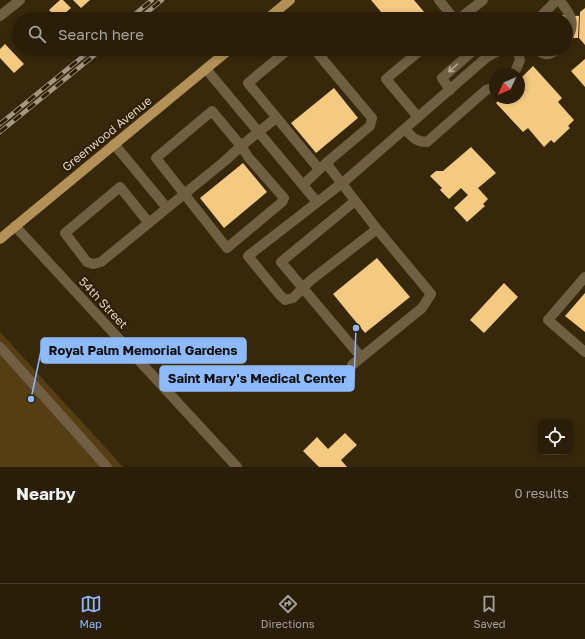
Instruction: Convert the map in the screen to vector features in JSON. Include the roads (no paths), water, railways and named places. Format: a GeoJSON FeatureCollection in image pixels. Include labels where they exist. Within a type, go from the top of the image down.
{"type":"FeatureCollection","features":[{"type":"Feature","properties":{"kind":"main road"},"geometry":{"type":"LineString","coordinates":[[275,12],[290,0]]}},
{"type":"Feature","properties":{"kind":"main road","name":"Greenwood Avenue"},"geometry":{"type":"LineString","coordinates":[[0,239],[222,56]]}},
{"type":"Feature","properties":{"kind":"street"},"geometry":{"type":"LineString","coordinates":[[0,16],[20,0]]}},
{"type":"Feature","properties":{"kind":"street"},"geometry":{"type":"LineString","coordinates":[[439,0],[448,12]]}},
{"type":"Feature","properties":{"kind":"street"},"geometry":{"type":"LineString","coordinates":[[468,12],[483,0]]}},
{"type":"Feature","properties":{"kind":"street"},"geometry":{"type":"LineString","coordinates":[[545,12],[558,0],[569,12]]}},
{"type":"Feature","properties":{"kind":"street"},"geometry":{"type":"LineString","coordinates":[[281,56],[248,83],[276,118],[341,184],[431,294],[422,308],[352,365]]}},
{"type":"Feature","properties":{"kind":"street"},"geometry":{"type":"LineString","coordinates":[[303,185],[322,166],[370,126],[372,118],[320,56]]}},
{"type":"Feature","properties":{"kind":"street"},"geometry":{"type":"LineString","coordinates":[[414,56],[386,79],[418,117]]}},
{"type":"Feature","properties":{"kind":"street"},"geometry":{"type":"LineString","coordinates":[[450,90],[442,78],[467,56]]}},
{"type":"Feature","properties":{"kind":"street"},"geometry":{"type":"LineString","coordinates":[[377,229],[311,280],[293,298],[285,300],[248,256],[341,184],[489,56]]}},
{"type":"Feature","properties":{"kind":"street"},"geometry":{"type":"LineString","coordinates":[[517,68],[520,60],[519,56]]}},
{"type":"Feature","properties":{"kind":"street"},"geometry":{"type":"LineString","coordinates":[[206,69],[317,202]]}},
{"type":"Feature","properties":{"kind":"street"},"geometry":{"type":"LineString","coordinates":[[405,129],[413,138],[420,142],[427,142],[489,89]]}},
{"type":"Feature","properties":{"kind":"street"},"geometry":{"type":"LineString","coordinates":[[212,111],[241,146],[249,158],[284,198],[282,202],[227,248],[156,158],[212,111]]}},
{"type":"Feature","properties":{"kind":"street"},"geometry":{"type":"LineString","coordinates":[[149,223],[120,188],[65,233],[87,262],[93,264],[101,262],[149,223],[184,193],[226,160],[276,118]]}},
{"type":"Feature","properties":{"kind":"street"},"geometry":{"type":"LineString","coordinates":[[114,144],[167,208]]}},
{"type":"Feature","properties":{"kind":"street"},"geometry":{"type":"LineString","coordinates":[[355,201],[281,262],[361,357]]}},
{"type":"Feature","properties":{"kind":"street","name":"54th Street"},"geometry":{"type":"LineString","coordinates":[[15,226],[237,467]]}},
{"type":"Feature","properties":{"kind":"street"},"geometry":{"type":"LineString","coordinates":[[585,277],[548,320],[585,352]]}},
{"type":"Feature","properties":{"kind":"street"},"geometry":{"type":"LineString","coordinates":[[0,347],[107,467]]}},
{"type":"Feature","properties":{"kind":"railway"},"geometry":{"type":"LineString","coordinates":[[137,12],[152,0]]}},
{"type":"Feature","properties":{"kind":"railway"},"geometry":{"type":"LineString","coordinates":[[147,12],[162,0]]}},
{"type":"Feature","properties":{"kind":"railway"},"geometry":{"type":"LineString","coordinates":[[0,124],[83,56]]}},
{"type":"Feature","properties":{"kind":"railway"},"geometry":{"type":"LineString","coordinates":[[0,132],[93,56]]}},
{"type":"Feature","properties":{"kind":"place","name":"Saint Mary's Medical Center"},"geometry":{"type":"Point","coordinates":[356,328]}},
{"type":"Feature","properties":{"kind":"place","name":"Royal Palm Memorial Gardens"},"geometry":{"type":"Point","coordinates":[31,399]}}]}
